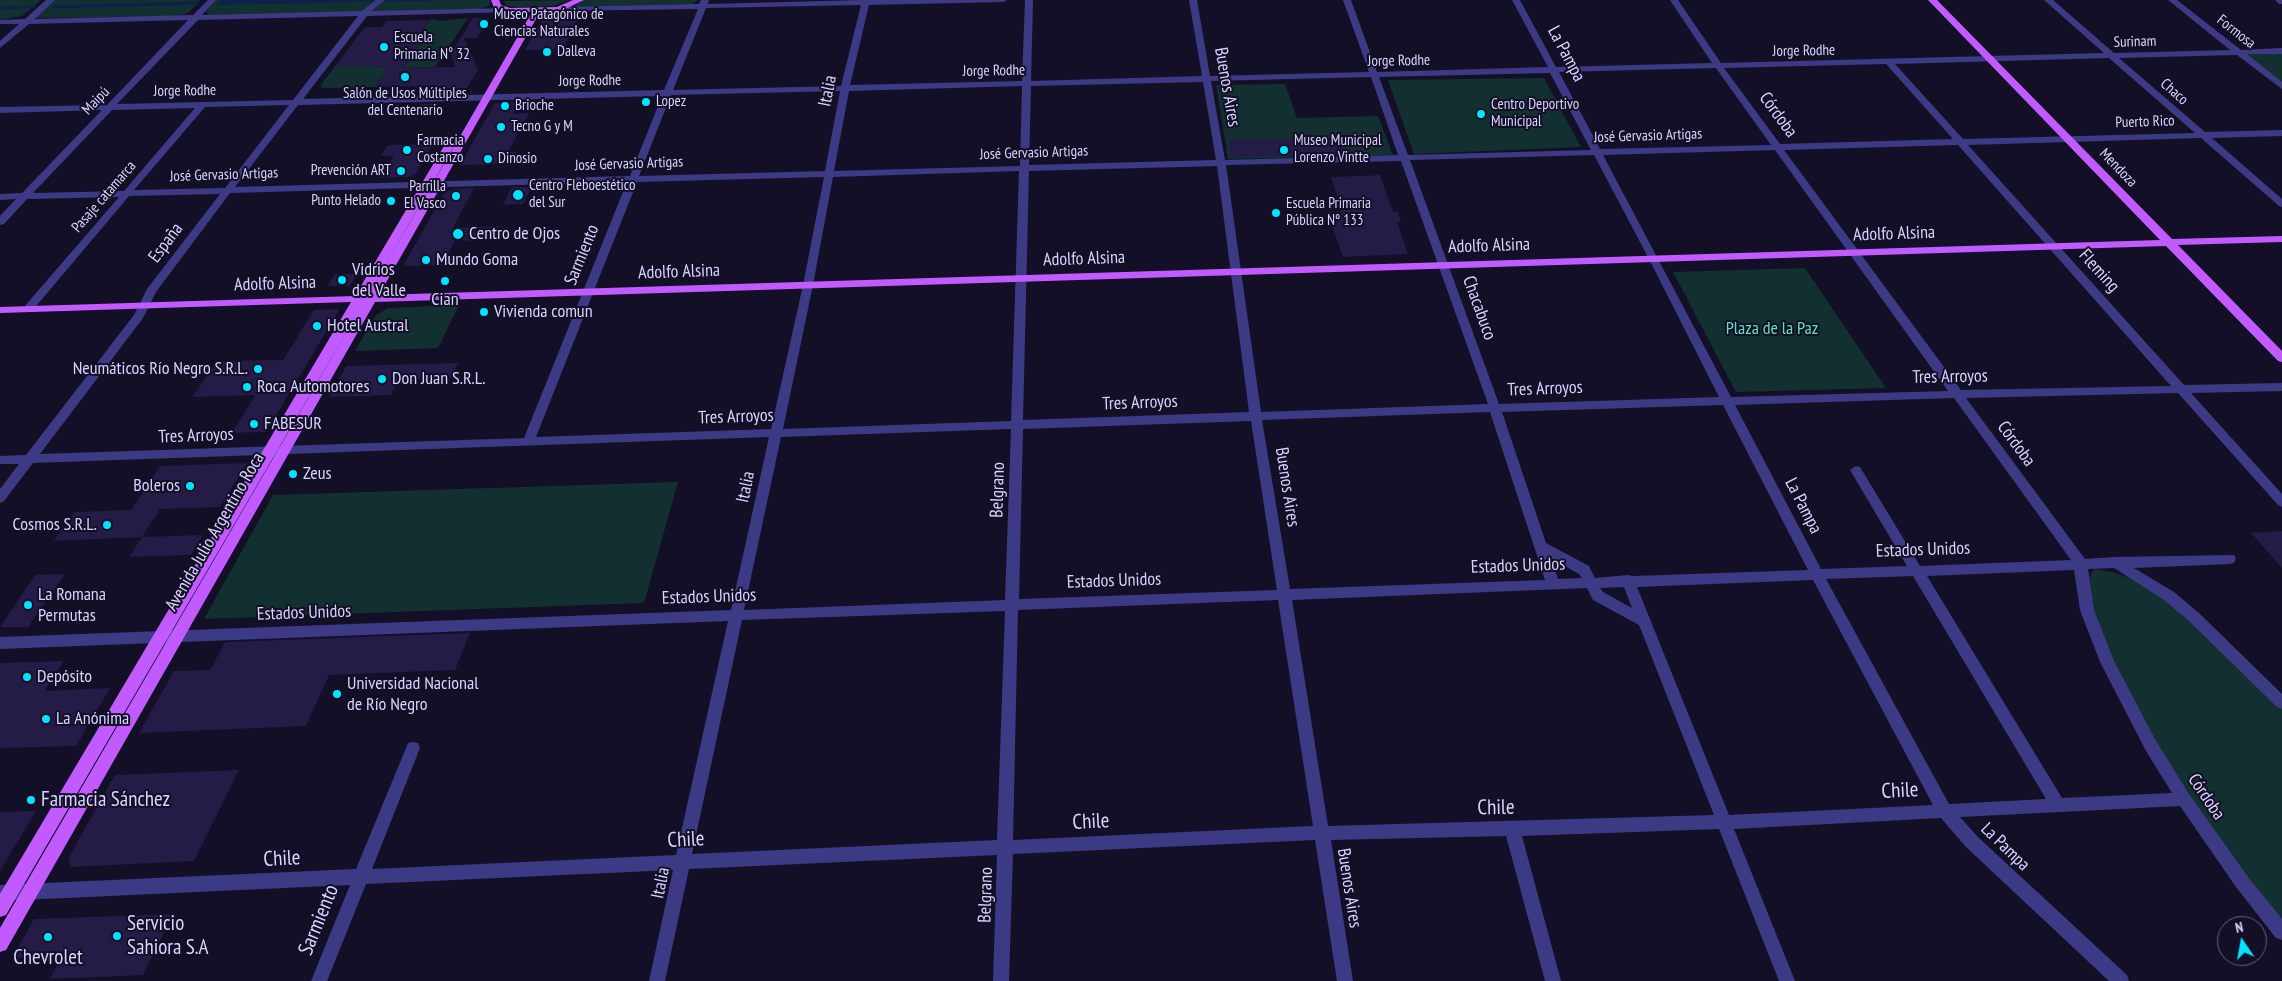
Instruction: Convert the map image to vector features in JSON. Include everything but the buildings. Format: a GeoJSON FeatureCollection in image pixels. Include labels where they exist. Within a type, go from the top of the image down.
{"type":"FeatureCollection","features":[{"type":"Feature","properties":{"kind":"main road"},"geometry":{"type":"LineString","coordinates":[[495,0],[497,6],[509,10],[558,9],[580,0]]}},
{"type":"Feature","properties":{"kind":"main road","name":"Mendoza"},"geometry":{"type":"LineString","coordinates":[[1932,0],[2282,358]]}},
{"type":"Feature","properties":{"kind":"main road","name":"Avenida Julio Argentino Roca"},"geometry":{"type":"LineString","coordinates":[[0,944],[177,636],[277,451],[534,9]]}},
{"type":"Feature","properties":{"kind":"main road","name":"Adolfo Alsina"},"geometry":{"type":"LineString","coordinates":[[0,310],[2282,239]]}},
{"type":"Feature","properties":{"kind":"main road","name":"Avenida Julio Argentino Roca"},"geometry":{"type":"LineString","coordinates":[[0,909],[5,893],[160,637],[277,451]]}},
{"type":"Feature","properties":{"kind":"street"},"geometry":{"type":"LineString","coordinates":[[0,45],[51,0]]}},
{"type":"Feature","properties":{"kind":"street","name":"Maipú"},"geometry":{"type":"LineString","coordinates":[[0,222],[212,0]]}},
{"type":"Feature","properties":{"kind":"street","name":"España"},"geometry":{"type":"LineString","coordinates":[[0,498],[139,316],[151,291],[228,190],[365,13],[381,0]]}},
{"type":"Feature","properties":{"kind":"street"},"geometry":{"type":"LineString","coordinates":[[558,9],[704,3],[1003,0]]}},
{"type":"Feature","properties":{"kind":"street","name":"Belgrano"},"geometry":{"type":"LineString","coordinates":[[1001,981],[1029,0]]}},
{"type":"Feature","properties":{"kind":"street","name":"Buenos Aires"},"geometry":{"type":"LineString","coordinates":[[1193,0],[1221,162],[1256,416],[1286,594],[1345,981]]}},
{"type":"Feature","properties":{"kind":"street","name":"Chacabuco"},"geometry":{"type":"LineString","coordinates":[[1347,0],[1495,408],[1553,583]]}},
{"type":"Feature","properties":{"kind":"street","name":"La Pampa"},"geometry":{"type":"LineString","coordinates":[[1516,0],[1654,259],[1816,573],[1944,810],[1972,842],[2121,981]]}},
{"type":"Feature","properties":{"kind":"street","name":"Córdoba"},"geometry":{"type":"LineString","coordinates":[[1674,0],[1719,67],[1856,252],[2080,563],[2087,610],[2097,640],[2151,746],[2184,800],[2242,882],[2282,932]]}},
{"type":"Feature","properties":{"kind":"street","name":"Chaco"},"geometry":{"type":"LineString","coordinates":[[2048,0],[2282,204]]}},
{"type":"Feature","properties":{"kind":"street","name":"Formosa"},"geometry":{"type":"LineString","coordinates":[[2172,0],[2282,86]]}},
{"type":"Feature","properties":{"kind":"street","name":"Italia"},"geometry":{"type":"LineString","coordinates":[[657,981],[808,285],[865,1]]}},
{"type":"Feature","properties":{"kind":"street","name":"Sarmiento"},"geometry":{"type":"LineString","coordinates":[[528,442],[704,3]]}},
{"type":"Feature","properties":{"kind":"street"},"geometry":{"type":"LineString","coordinates":[[0,22],[509,10]]}},
{"type":"Feature","properties":{"kind":"street","name":"Surinam"},"geometry":{"type":"LineString","coordinates":[[1990,60],[2282,51]]}},
{"type":"Feature","properties":{"kind":"street","name":"Jorge Rodhe"},"geometry":{"type":"LineString","coordinates":[[0,110],[1990,60]]}},
{"type":"Feature","properties":{"kind":"street","name":"Fleming"},"geometry":{"type":"LineString","coordinates":[[1889,62],[2282,502]]}},
{"type":"Feature","properties":{"kind":"street","name":"Pasaje catamarca"},"geometry":{"type":"LineString","coordinates":[[28,309],[202,105]]}},
{"type":"Feature","properties":{"kind":"street","name":"Puerto Rico"},"geometry":{"type":"LineString","coordinates":[[2068,139],[2282,133]]}},
{"type":"Feature","properties":{"kind":"street","name":"José Gervasio Artigas"},"geometry":{"type":"LineString","coordinates":[[0,197],[2068,139]]}},
{"type":"Feature","properties":{"kind":"street","name":"Tres Arroyos"},"geometry":{"type":"LineString","coordinates":[[0,460],[1495,408],[1957,394],[2282,387]]}},
{"type":"Feature","properties":{"kind":"street"},"geometry":{"type":"LineString","coordinates":[[1856,470],[2058,805]]}},
{"type":"Feature","properties":{"kind":"street"},"geometry":{"type":"LineString","coordinates":[[1541,546],[1584,570],[1598,596],[1644,620]]}},
{"type":"Feature","properties":{"kind":"street","name":"Estados Unidos"},"geometry":{"type":"LineString","coordinates":[[0,643],[2229,558]]}},
{"type":"Feature","properties":{"kind":"street"},"geometry":{"type":"LineString","coordinates":[[2114,562],[2146,580],[2188,612],[2282,703]]}},
{"type":"Feature","properties":{"kind":"street"},"geometry":{"type":"LineString","coordinates":[[1628,580],[1787,981]]}},
{"type":"Feature","properties":{"kind":"street","name":"Sarmiento"},"geometry":{"type":"LineString","coordinates":[[319,981],[413,748]]}},
{"type":"Feature","properties":{"kind":"street","name":"Chile"},"geometry":{"type":"LineString","coordinates":[[5,893],[1322,833],[1724,822],[2184,800]]}},
{"type":"Feature","properties":{"kind":"street"},"geometry":{"type":"LineString","coordinates":[[1512,829],[1553,981]]}},
{"type":"Feature","properties":{"kind":"green space"},"geometry":{"type":"Polygon","coordinates":[[[0,0],[40,1],[22,16],[0,20],[0,0]]]}},
{"type":"Feature","properties":{"kind":"green space"},"geometry":{"type":"Polygon","coordinates":[[[55,0],[201,0],[188,13],[178,16],[36,18],[55,0]]]}},
{"type":"Feature","properties":{"kind":"green space"},"geometry":{"type":"Polygon","coordinates":[[[214,0],[490,0],[490,5],[481,9],[209,15],[206,12],[214,0]]]}},
{"type":"Feature","properties":{"kind":"green space"},"geometry":{"type":"Polygon","coordinates":[[[569,0],[553,6],[515,7],[506,5],[504,1],[569,0]]]}},
{"type":"Feature","properties":{"kind":"green space"},"geometry":{"type":"Polygon","coordinates":[[[583,0],[698,0],[693,4],[573,7],[583,0]]]}},
{"type":"Feature","properties":{"kind":"green space"},"geometry":{"type":"Polygon","coordinates":[[[468,18],[435,67],[395,68],[399,64],[407,63],[428,32],[422,31],[431,19],[439,21],[468,18]]]}},
{"type":"Feature","properties":{"kind":"green space"},"geometry":{"type":"Polygon","coordinates":[[[2282,51],[2282,86],[2240,53],[2282,51]]]}},
{"type":"Feature","properties":{"kind":"green space"},"geometry":{"type":"Polygon","coordinates":[[[376,65],[375,67],[389,67],[374,87],[322,88],[320,86],[335,66],[376,65]]]}},
{"type":"Feature","properties":{"kind":"green space","name":"Centro Deportivo Municipal"},"geometry":{"type":"Polygon","coordinates":[[[1544,78],[1581,147],[1414,154],[1388,80],[1544,78]]]}},
{"type":"Feature","properties":{"kind":"green space"},"geometry":{"type":"Polygon","coordinates":[[[1285,84],[1297,118],[1378,116],[1393,155],[1228,159],[1216,85],[1285,84]]]}},
{"type":"Feature","properties":{"kind":"green space","name":"Plaza de la Paz"},"geometry":{"type":"Polygon","coordinates":[[[1805,268],[1886,388],[1736,392],[1673,272],[1805,268]]]}},
{"type":"Feature","properties":{"kind":"green space"},"geometry":{"type":"Polygon","coordinates":[[[459,305],[438,348],[355,351],[376,315],[388,308],[459,305]]]}},
{"type":"Feature","properties":{"kind":"green space"},"geometry":{"type":"Polygon","coordinates":[[[678,482],[644,603],[204,619],[273,495],[678,482]]]}},
{"type":"Feature","properties":{"kind":"green space"},"geometry":{"type":"Polygon","coordinates":[[[2094,569],[2113,572],[2139,582],[2167,598],[2282,707],[2282,924],[2185,800],[2097,633],[2087,590],[2090,576],[2094,569]]]}},
{"type":"Feature","properties":{"kind":"water"},"geometry":{"type":"Polygon","coordinates":[[[221,0],[462,0],[216,5],[221,0]]]}},
{"type":"Feature","properties":{"kind":"waterway"},"geometry":{"type":"LineString","coordinates":[[54,7],[198,3]]}},
{"type":"Feature","properties":{"kind":"waterway"},"geometry":{"type":"LineString","coordinates":[[0,8],[34,7]]}},
{"type":"Feature","properties":{"kind":"place","name":"Museo Patagónico de Ciencias Naturales"},"geometry":{"type":"Point","coordinates":[484,24]}},
{"type":"Feature","properties":{"kind":"place","name":"Escuela Primaria N° 32"},"geometry":{"type":"Point","coordinates":[384,47]}},
{"type":"Feature","properties":{"kind":"place","name":"Dalleva"},"geometry":{"type":"Point","coordinates":[547,52]}},
{"type":"Feature","properties":{"kind":"place","name":"Salón de Usos Múltiples del Centenario"},"geometry":{"type":"Point","coordinates":[405,77]}},
{"type":"Feature","properties":{"kind":"place","name":"Lopez"},"geometry":{"type":"Point","coordinates":[646,102]}},
{"type":"Feature","properties":{"kind":"place","name":"Brioche"},"geometry":{"type":"Point","coordinates":[505,106]}},
{"type":"Feature","properties":{"kind":"place","name":"Centro Deportivo Municipal"},"geometry":{"type":"Point","coordinates":[1481,114]}},
{"type":"Feature","properties":{"kind":"place","name":"Tecno G y M"},"geometry":{"type":"Point","coordinates":[501,127]}},
{"type":"Feature","properties":{"kind":"place","name":"Farmacia Costanzo"},"geometry":{"type":"Point","coordinates":[407,150]}},
{"type":"Feature","properties":{"kind":"place","name":"Museo Municipal Lorenzo Vintte"},"geometry":{"type":"Point","coordinates":[1284,150]}},
{"type":"Feature","properties":{"kind":"place","name":"Dinosio"},"geometry":{"type":"Point","coordinates":[488,159]}},
{"type":"Feature","properties":{"kind":"place","name":"Prevención ART"},"geometry":{"type":"Point","coordinates":[401,171]}},
{"type":"Feature","properties":{"kind":"place","name":"Centro Fleboestético del Sur"},"geometry":{"type":"Point","coordinates":[518,195]}},
{"type":"Feature","properties":{"kind":"place","name":"Parrilla El Vasco"},"geometry":{"type":"Point","coordinates":[456,196]}},
{"type":"Feature","properties":{"kind":"place","name":"Punto Helado"},"geometry":{"type":"Point","coordinates":[391,201]}},
{"type":"Feature","properties":{"kind":"place","name":"Escuela Primaria Pública Nº 133"},"geometry":{"type":"Point","coordinates":[1276,213]}},
{"type":"Feature","properties":{"kind":"place","name":"Centro de Ojos"},"geometry":{"type":"Point","coordinates":[458,234]}},
{"type":"Feature","properties":{"kind":"place","name":"Mundo Goma"},"geometry":{"type":"Point","coordinates":[426,260]}},
{"type":"Feature","properties":{"kind":"place","name":"Vidrios del Valle"},"geometry":{"type":"Point","coordinates":[342,280]}},
{"type":"Feature","properties":{"kind":"place","name":"Cian"},"geometry":{"type":"Point","coordinates":[445,281]}},
{"type":"Feature","properties":{"kind":"place","name":"Vivienda comun"},"geometry":{"type":"Point","coordinates":[484,312]}},
{"type":"Feature","properties":{"kind":"place","name":"Hotel Austral"},"geometry":{"type":"Point","coordinates":[317,326]}},
{"type":"Feature","properties":{"kind":"place","name":"Neumáticos Río Negro S.R.L."},"geometry":{"type":"Point","coordinates":[258,369]}},
{"type":"Feature","properties":{"kind":"place","name":"Don Juan S.R.L."},"geometry":{"type":"Point","coordinates":[382,379]}},
{"type":"Feature","properties":{"kind":"place","name":"Roca Automotores"},"geometry":{"type":"Point","coordinates":[247,387]}},
{"type":"Feature","properties":{"kind":"place","name":"FABESUR"},"geometry":{"type":"Point","coordinates":[254,424]}},
{"type":"Feature","properties":{"kind":"place","name":"Zeus"},"geometry":{"type":"Point","coordinates":[293,474]}},
{"type":"Feature","properties":{"kind":"place","name":"Boleros"},"geometry":{"type":"Point","coordinates":[190,486]}},
{"type":"Feature","properties":{"kind":"place","name":"Cosmos S.R.L."},"geometry":{"type":"Point","coordinates":[107,525]}},
{"type":"Feature","properties":{"kind":"place","name":"La Romana Permutas"},"geometry":{"type":"Point","coordinates":[28,605]}},
{"type":"Feature","properties":{"kind":"place","name":"Depósito"},"geometry":{"type":"Point","coordinates":[27,677]}},
{"type":"Feature","properties":{"kind":"place","name":"Universidad Nacional de Río Negro"},"geometry":{"type":"Point","coordinates":[337,694]}},
{"type":"Feature","properties":{"kind":"place","name":"La Anónima"},"geometry":{"type":"Point","coordinates":[46,719]}},
{"type":"Feature","properties":{"kind":"place","name":"Farmacia Sánchez"},"geometry":{"type":"Point","coordinates":[31,800]}},
{"type":"Feature","properties":{"kind":"place","name":"Servicio Sahiora S.A"},"geometry":{"type":"Point","coordinates":[117,936]}},
{"type":"Feature","properties":{"kind":"place","name":"Chevrolet"},"geometry":{"type":"Point","coordinates":[48,937]}}]}
